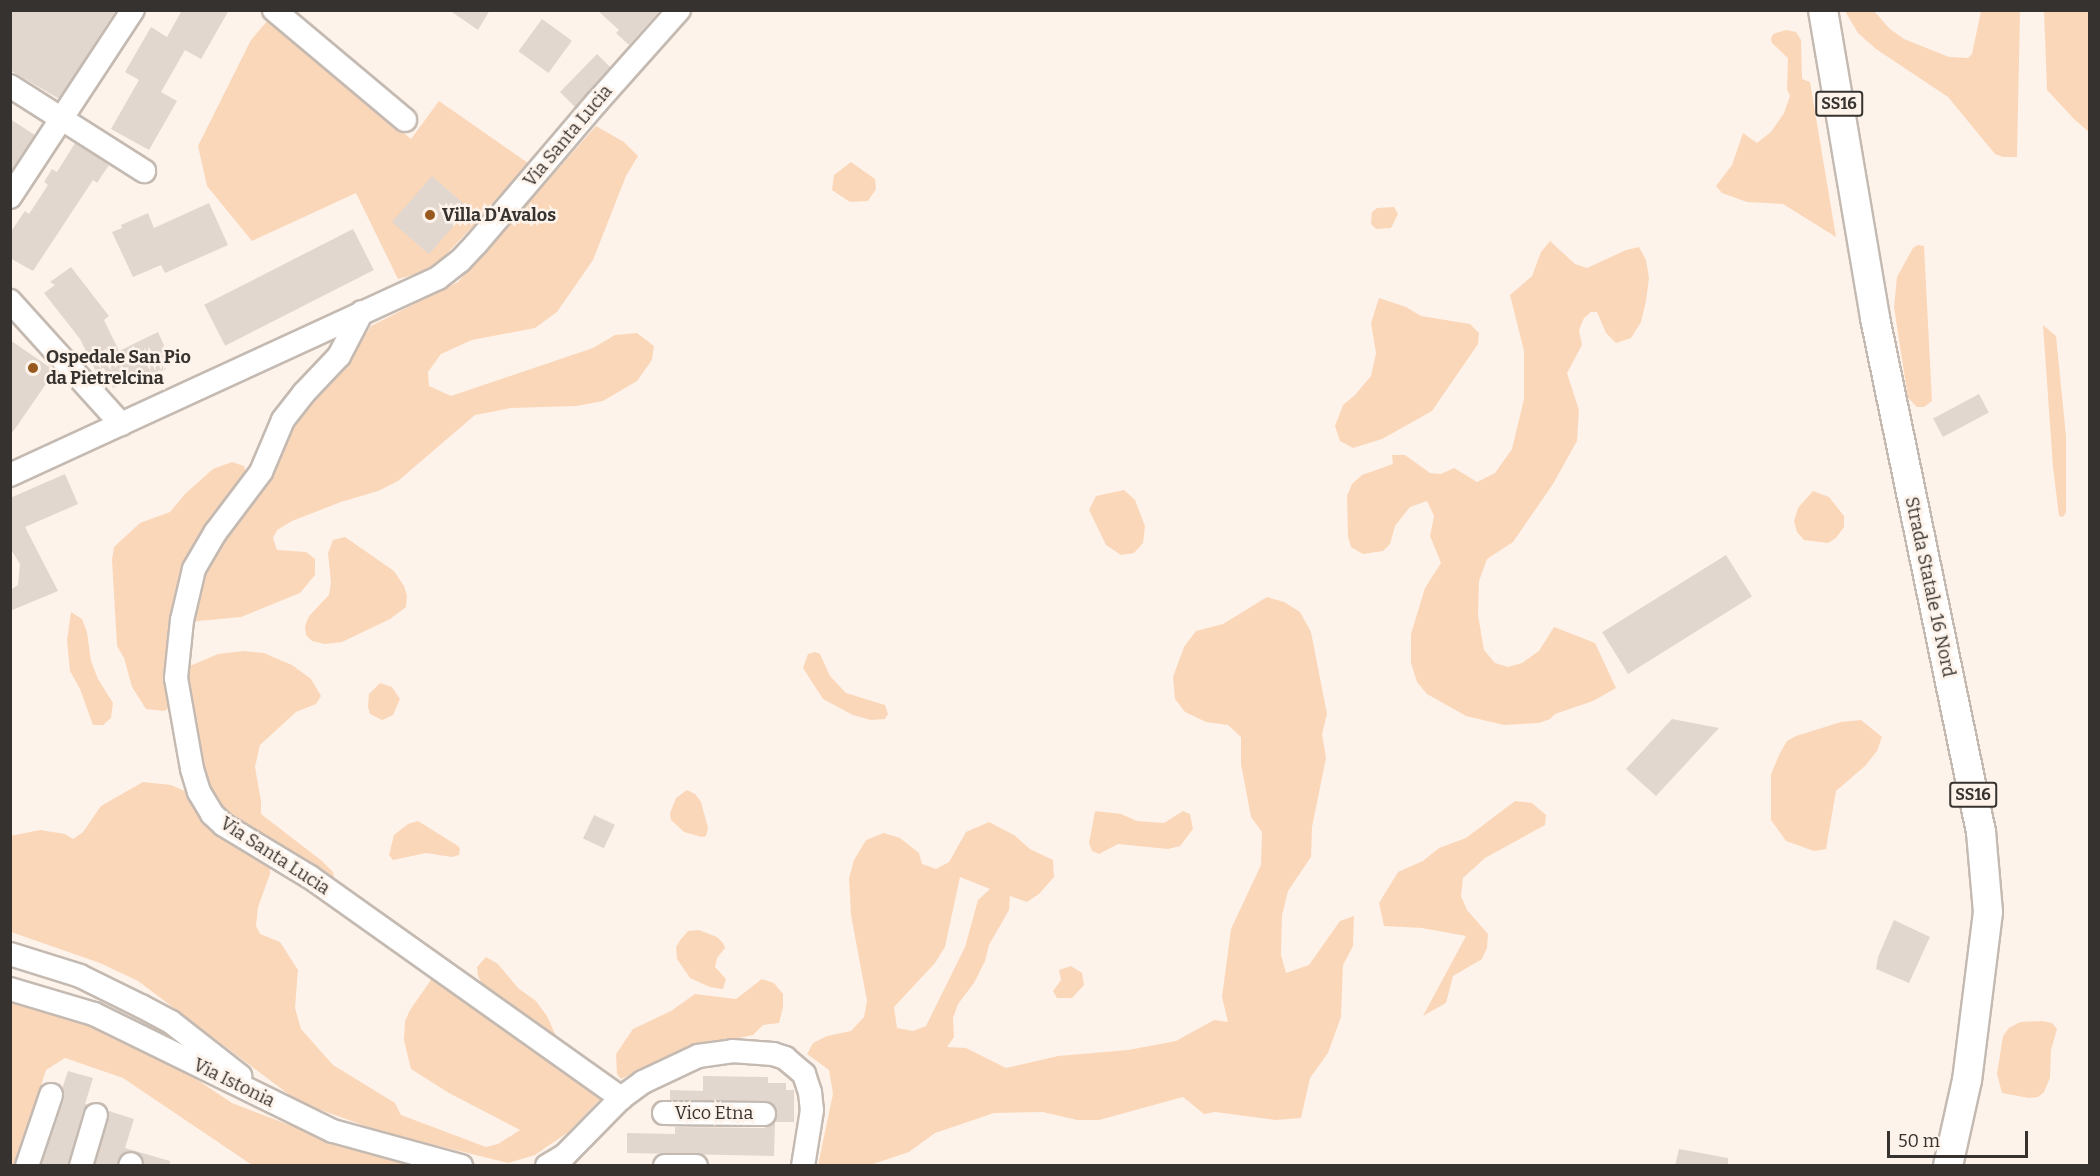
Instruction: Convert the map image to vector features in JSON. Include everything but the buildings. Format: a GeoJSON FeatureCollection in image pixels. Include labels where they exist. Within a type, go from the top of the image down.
{"type":"FeatureCollection","features":[{"type":"Feature","properties":{"kind":"main road","name":"Strada Statale 16 Nord"},"geometry":{"type":"LineString","coordinates":[[1823,10],[1875,318],[1981,832],[1988,912],[1967,1080],[1948,1166]]}},
{"type":"Feature","properties":{"kind":"street"},"geometry":{"type":"LineString","coordinates":[[10,197],[63,121],[133,10]]}},
{"type":"Feature","properties":{"kind":"street"},"geometry":{"type":"LineString","coordinates":[[274,10],[405,120]]}},
{"type":"Feature","properties":{"kind":"street","name":"Via Santa Lucia"},"geometry":{"type":"LineString","coordinates":[[10,475],[438,278],[460,261],[679,10]]}},
{"type":"Feature","properties":{"kind":"street"},"geometry":{"type":"LineString","coordinates":[[10,86],[144,171]]}},
{"type":"Feature","properties":{"kind":"street"},"geometry":{"type":"LineString","coordinates":[[10,301],[120,424]]}},
{"type":"Feature","properties":{"kind":"street","name":"Via Santa Lucia"},"geometry":{"type":"LineString","coordinates":[[362,312],[339,356],[304,393],[283,420],[261,472],[214,533],[194,569],[182,620],[176,678],[192,769],[199,792],[212,814],[224,825],[310,877],[621,1098]]}},
{"type":"Feature","properties":{"kind":"street"},"geometry":{"type":"LineString","coordinates":[[10,954],[80,976],[171,1022],[268,1099]]}},
{"type":"Feature","properties":{"kind":"street","name":"Via Istonia"},"geometry":{"type":"LineString","coordinates":[[10,989],[94,1014],[333,1131],[461,1166]]}},
{"type":"Feature","properties":{"kind":"street"},"geometry":{"type":"LineString","coordinates":[[547,1166],[565,1155],[621,1098],[643,1082],[698,1056],[732,1051],[758,1052],[785,1058],[804,1074],[810,1092],[811,1125],[803,1166]]}},
{"type":"Feature","properties":{"kind":"street"},"geometry":{"type":"LineString","coordinates":[[27,1166],[51,1095]]}},
{"type":"Feature","properties":{"kind":"street","name":"Vico Etna"},"geometry":{"type":"LineString","coordinates":[[664,1113],[764,1114]]}},
{"type":"Feature","properties":{"kind":"street"},"geometry":{"type":"LineString","coordinates":[[81,1166],[96,1115]]}},
{"type":"Feature","properties":{"kind":"street"},"geometry":{"type":"LineString","coordinates":[[665,1166],[696,1166]]}},
{"type":"Feature","properties":{"kind":"shaded area"},"geometry":{"type":"Polygon","coordinates":[[[1845,11],[1874,11],[1890,29],[1904,39],[1949,57],[1968,58],[1972,54],[1981,11],[2020,11],[2017,157],[2003,157],[1995,154],[1948,97],[1876,49],[1858,33],[1845,11]]]}},
{"type":"Feature","properties":{"kind":"shaded area"},"geometry":{"type":"Polygon","coordinates":[[[2044,11],[2089,11],[2089,132],[2047,90],[2044,11]]]}},
{"type":"Feature","properties":{"kind":"shaded area"},"geometry":{"type":"Polygon","coordinates":[[[267,21],[411,139],[439,101],[528,163],[431,270],[398,279],[356,193],[252,241],[207,186],[198,146],[251,40],[267,21]]]}},
{"type":"Feature","properties":{"kind":"shaded area"},"geometry":{"type":"Polygon","coordinates":[[[1786,30],[1796,32],[1801,40],[1802,79],[1810,82],[1836,237],[1783,204],[1747,202],[1722,193],[1716,186],[1732,165],[1743,133],[1757,143],[1771,132],[1784,113],[1790,96],[1787,89],[1788,58],[1772,43],[1771,39],[1773,34],[1786,30]]]}},
{"type":"Feature","properties":{"kind":"shaded area"},"geometry":{"type":"Polygon","coordinates":[[[596,126],[624,142],[638,156],[626,176],[593,260],[557,312],[535,328],[472,340],[441,354],[428,372],[429,386],[451,396],[593,348],[615,335],[637,333],[654,346],[652,360],[637,381],[603,401],[576,406],[511,408],[475,415],[398,481],[378,491],[341,502],[292,521],[277,530],[273,538],[277,550],[306,552],[315,559],[315,575],[300,593],[241,617],[188,622],[195,588],[288,424],[355,351],[371,326],[458,282],[596,126]]]}},
{"type":"Feature","properties":{"kind":"shaded area"},"geometry":{"type":"Polygon","coordinates":[[[851,162],[875,179],[876,189],[868,201],[850,202],[832,190],[834,175],[851,162]]]}},
{"type":"Feature","properties":{"kind":"shaded area"},"geometry":{"type":"Polygon","coordinates":[[[1394,207],[1398,214],[1391,228],[1376,229],[1371,224],[1372,212],[1377,208],[1394,207]]]}},
{"type":"Feature","properties":{"kind":"shaded area"},"geometry":{"type":"Polygon","coordinates":[[[1550,241],[1575,264],[1587,268],[1626,250],[1639,247],[1646,260],[1649,278],[1646,301],[1641,322],[1631,338],[1616,343],[1606,333],[1597,312],[1591,312],[1584,318],[1579,330],[1582,345],[1567,373],[1579,410],[1577,441],[1553,484],[1513,542],[1487,559],[1479,581],[1478,615],[1484,650],[1495,663],[1508,667],[1522,663],[1539,651],[1554,627],[1595,643],[1616,688],[1593,701],[1555,714],[1550,719],[1539,723],[1504,725],[1466,716],[1427,694],[1417,682],[1411,663],[1411,634],[1425,588],[1441,563],[1430,536],[1434,516],[1427,501],[1410,507],[1395,526],[1390,544],[1383,551],[1363,554],[1351,547],[1348,537],[1347,496],[1352,484],[1362,475],[1393,464],[1392,455],[1405,455],[1430,473],[1441,474],[1454,468],[1477,482],[1495,473],[1512,449],[1524,399],[1524,351],[1510,295],[1532,276],[1541,252],[1550,241]]]}},
{"type":"Feature","properties":{"kind":"shaded area"},"geometry":{"type":"Polygon","coordinates":[[[1918,245],[1924,246],[1932,401],[1924,407],[1917,407],[1908,398],[1894,307],[1897,277],[1913,248],[1918,245]]]}},
{"type":"Feature","properties":{"kind":"shaded area"},"geometry":{"type":"Polygon","coordinates":[[[1379,298],[1406,307],[1421,316],[1470,324],[1479,333],[1478,344],[1432,411],[1382,439],[1353,448],[1340,441],[1335,426],[1343,405],[1371,376],[1376,353],[1371,323],[1379,298]]]}},
{"type":"Feature","properties":{"kind":"shaded area"},"geometry":{"type":"Polygon","coordinates":[[[2043,325],[2056,336],[2066,436],[2066,512],[2063,517],[2059,516],[2053,467],[2043,325]]]}},
{"type":"Feature","properties":{"kind":"shaded area"},"geometry":{"type":"Polygon","coordinates":[[[232,462],[244,466],[247,476],[196,541],[183,574],[171,707],[164,711],[146,709],[132,687],[124,658],[117,646],[112,560],[114,547],[140,523],[170,512],[185,494],[213,469],[232,462]]]}},
{"type":"Feature","properties":{"kind":"shaded area"},"geometry":{"type":"Polygon","coordinates":[[[1124,490],[1135,500],[1145,526],[1143,543],[1134,553],[1121,555],[1106,545],[1089,510],[1096,496],[1124,490]]]}},
{"type":"Feature","properties":{"kind":"shaded area"},"geometry":{"type":"Polygon","coordinates":[[[1813,491],[1829,497],[1844,516],[1844,527],[1836,538],[1828,543],[1804,540],[1797,532],[1794,521],[1798,508],[1813,491]]]}},
{"type":"Feature","properties":{"kind":"shaded area"},"geometry":{"type":"Polygon","coordinates":[[[345,537],[394,571],[404,586],[407,596],[406,607],[390,619],[342,642],[325,644],[312,641],[306,635],[305,626],[309,616],[329,595],[331,582],[328,553],[333,540],[345,537]]]}},
{"type":"Feature","properties":{"kind":"shaded area"},"geometry":{"type":"Polygon","coordinates":[[[1267,597],[1284,602],[1300,612],[1311,632],[1327,714],[1322,734],[1326,758],[1312,827],[1311,857],[1288,891],[1282,915],[1281,955],[1286,973],[1309,965],[1340,921],[1354,916],[1353,946],[1343,965],[1341,1017],[1328,1053],[1310,1078],[1301,1118],[1276,1120],[1215,1112],[1204,1114],[1183,1097],[1099,1120],[1077,1120],[1043,1112],[994,1113],[935,1133],[909,1152],[870,1165],[818,1165],[833,1094],[829,1070],[807,1054],[813,1043],[827,1036],[851,1031],[864,1017],[867,1001],[851,915],[849,878],[854,860],[866,840],[884,833],[900,838],[919,853],[922,864],[936,869],[949,862],[966,832],[989,822],[1014,835],[1030,849],[1053,860],[1054,877],[1039,894],[1027,902],[1010,896],[1009,910],[989,945],[985,961],[974,983],[958,1004],[953,1018],[954,1037],[947,1047],[966,1048],[1006,1068],[1058,1056],[1128,1050],[1176,1041],[1214,1020],[1228,1022],[1222,997],[1231,929],[1261,865],[1262,832],[1251,817],[1241,764],[1241,737],[1228,725],[1206,722],[1185,712],[1175,699],[1173,677],[1184,647],[1196,631],[1223,624],[1267,597]],[[960,877],[945,947],[935,963],[894,1007],[897,1028],[913,1031],[926,1026],[965,947],[978,900],[990,889],[960,877]]]}},
{"type":"Feature","properties":{"kind":"shaded area"},"geometry":{"type":"Polygon","coordinates":[[[71,612],[82,619],[87,632],[91,661],[98,679],[113,703],[111,718],[103,725],[93,725],[80,689],[70,671],[67,640],[71,612]]]}},
{"type":"Feature","properties":{"kind":"shaded area"},"geometry":{"type":"Polygon","coordinates":[[[243,651],[264,653],[292,665],[311,679],[321,696],[316,704],[296,712],[260,745],[255,767],[261,814],[322,861],[333,872],[334,878],[331,880],[223,815],[199,769],[183,669],[218,654],[243,651]]]}},
{"type":"Feature","properties":{"kind":"shaded area"},"geometry":{"type":"Polygon","coordinates":[[[815,652],[820,654],[830,676],[846,693],[885,705],[888,714],[885,719],[871,720],[853,715],[823,699],[803,668],[808,654],[815,652]]]}},
{"type":"Feature","properties":{"kind":"shaded area"},"geometry":{"type":"Polygon","coordinates":[[[380,683],[392,687],[400,699],[393,715],[382,720],[370,714],[368,707],[369,694],[380,683]]]}},
{"type":"Feature","properties":{"kind":"shaded area"},"geometry":{"type":"Polygon","coordinates":[[[1861,720],[1882,737],[1877,751],[1865,766],[1836,791],[1826,849],[1814,851],[1786,841],[1771,820],[1771,774],[1787,741],[1841,722],[1861,720]]]}},
{"type":"Feature","properties":{"kind":"shaded area"},"geometry":{"type":"Polygon","coordinates":[[[143,782],[171,785],[187,792],[209,828],[270,861],[270,874],[258,907],[256,926],[260,934],[280,942],[298,970],[295,1008],[301,1029],[333,1065],[395,1103],[401,1115],[486,1147],[498,1144],[520,1130],[449,1093],[411,1069],[404,1040],[405,1021],[435,974],[602,1097],[567,1133],[535,1155],[508,1163],[379,1131],[299,1102],[138,981],[100,963],[11,932],[10,836],[40,830],[65,834],[73,839],[83,832],[101,806],[143,782]]]}},
{"type":"Feature","properties":{"kind":"shaded area"},"geometry":{"type":"Polygon","coordinates":[[[687,790],[695,794],[701,802],[708,828],[706,836],[684,832],[671,820],[670,813],[676,798],[687,790]]]}},
{"type":"Feature","properties":{"kind":"shaded area"},"geometry":{"type":"Polygon","coordinates":[[[1515,801],[1532,803],[1546,815],[1545,825],[1485,858],[1463,878],[1461,896],[1467,910],[1488,934],[1487,948],[1482,959],[1453,976],[1446,1003],[1423,1016],[1466,936],[1422,928],[1384,926],[1379,903],[1398,872],[1423,861],[1439,848],[1466,838],[1515,801]]]}},
{"type":"Feature","properties":{"kind":"shaded area"},"geometry":{"type":"Polygon","coordinates":[[[1095,811],[1121,814],[1137,821],[1164,823],[1183,811],[1190,814],[1193,829],[1180,846],[1168,849],[1118,844],[1099,854],[1092,851],[1089,843],[1095,811]]]}},
{"type":"Feature","properties":{"kind":"shaded area"},"geometry":{"type":"Polygon","coordinates":[[[418,821],[458,846],[459,855],[452,857],[426,853],[393,860],[389,855],[394,835],[408,824],[418,821]]]}},
{"type":"Feature","properties":{"kind":"shaded area"},"geometry":{"type":"Polygon","coordinates":[[[699,930],[717,937],[723,943],[725,948],[717,958],[715,967],[726,979],[723,989],[710,987],[690,978],[677,959],[676,947],[681,939],[688,931],[699,930]]]}},
{"type":"Feature","properties":{"kind":"shaded area"},"geometry":{"type":"Polygon","coordinates":[[[486,957],[498,964],[518,988],[536,1001],[547,1016],[560,1045],[487,993],[478,976],[477,967],[486,957]]]}},
{"type":"Feature","properties":{"kind":"shaded area"},"geometry":{"type":"Polygon","coordinates":[[[1071,966],[1082,973],[1084,985],[1072,998],[1057,998],[1053,991],[1061,980],[1059,970],[1071,966]]]}},
{"type":"Feature","properties":{"kind":"shaded area"},"geometry":{"type":"Polygon","coordinates":[[[762,979],[774,983],[783,994],[779,1023],[763,1025],[753,1035],[709,1044],[664,1058],[621,1079],[617,1074],[616,1054],[633,1029],[671,1011],[695,994],[736,999],[762,979]]]}},
{"type":"Feature","properties":{"kind":"shaded area"},"geometry":{"type":"Polygon","coordinates":[[[10,995],[142,1043],[232,1103],[287,1124],[430,1165],[252,1165],[123,1078],[65,1058],[46,1070],[16,1165],[11,1165],[10,995]]]}},
{"type":"Feature","properties":{"kind":"shaded area"},"geometry":{"type":"Polygon","coordinates":[[[2020,1022],[2052,1023],[2057,1029],[2051,1050],[2050,1078],[2044,1092],[2038,1097],[2029,1098],[2002,1093],[1997,1074],[2003,1036],[2009,1028],[2020,1022]]]}},
{"type":"Feature","properties":{"kind":"place","name":"Villa D'Avalos"},"geometry":{"type":"Point","coordinates":[430,215]}},
{"type":"Feature","properties":{"kind":"place","name":"Ospedale San Pio da Pietrelcina"},"geometry":{"type":"Point","coordinates":[33,368]}}]}
